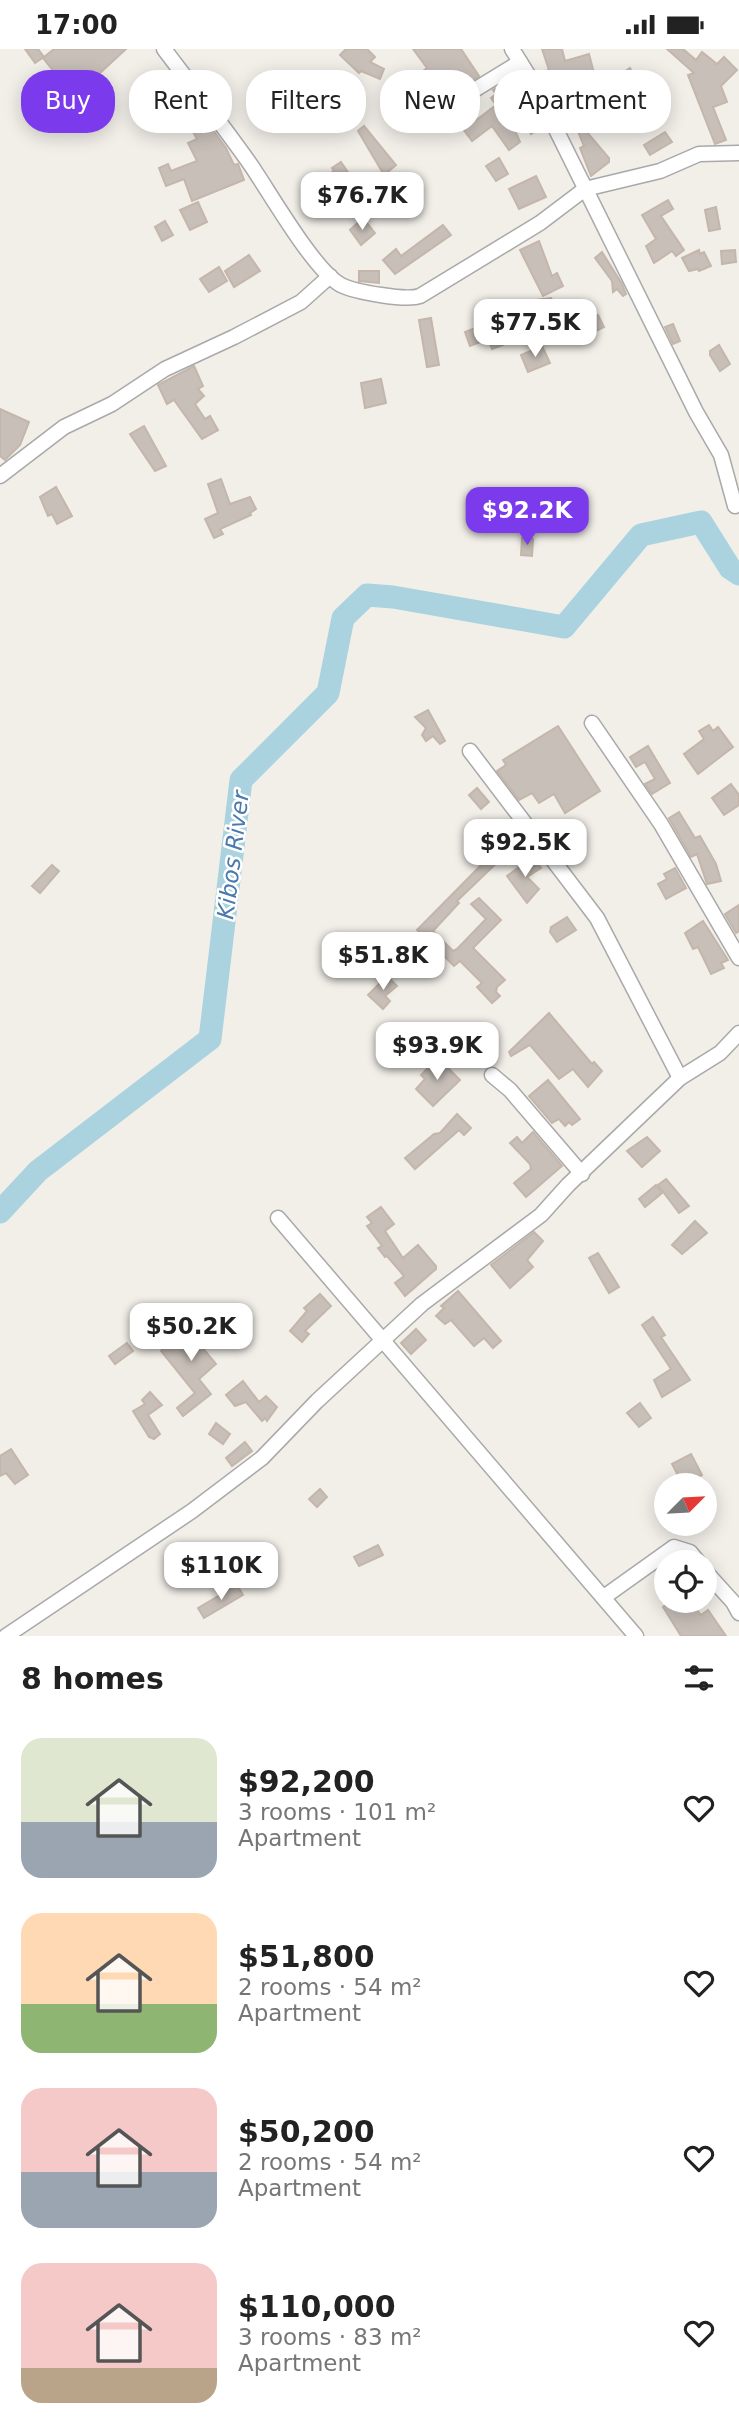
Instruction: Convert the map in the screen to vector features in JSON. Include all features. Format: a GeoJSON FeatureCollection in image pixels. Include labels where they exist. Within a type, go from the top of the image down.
{"type":"FeatureCollection","features":[{"type":"Feature","properties":{"kind":"street"},"geometry":{"type":"LineString","coordinates":[[164,49],[249,162],[280,213],[330,277],[341,285],[356,289],[414,298],[540,223],[585,189],[660,171],[699,154],[739,153]]}},
{"type":"Feature","properties":{"kind":"street"},"geometry":{"type":"LineString","coordinates":[[512,49],[696,412],[715,441],[736,506]]}},
{"type":"Feature","properties":{"kind":"street"},"geometry":{"type":"LineString","coordinates":[[480,87],[520,62]]}},
{"type":"Feature","properties":{"kind":"street"},"geometry":{"type":"LineString","coordinates":[[0,476],[65,427],[112,404],[165,369],[301,302],[330,277]]}},
{"type":"Feature","properties":{"kind":"street"},"geometry":{"type":"LineString","coordinates":[[592,723],[661,824],[739,958]]}},
{"type":"Feature","properties":{"kind":"street"},"geometry":{"type":"LineString","coordinates":[[470,751],[597,918],[680,1078]]}},
{"type":"Feature","properties":{"kind":"street"},"geometry":{"type":"LineString","coordinates":[[6,1636],[227,1486],[262,1458],[317,1401],[422,1304],[541,1216],[680,1078],[720,1053],[739,1033]]}},
{"type":"Feature","properties":{"kind":"street"},"geometry":{"type":"LineString","coordinates":[[492,1075],[510,1090],[582,1174]]}},
{"type":"Feature","properties":{"kind":"street"},"geometry":{"type":"LineString","coordinates":[[278,1218],[636,1636]]}},
{"type":"Feature","properties":{"kind":"street"},"geometry":{"type":"LineString","coordinates":[[604,1597],[654,1561]]}},
{"type":"Feature","properties":{"kind":"street"},"geometry":{"type":"LineString","coordinates":[[717,1586],[739,1613]]}},
{"type":"Feature","properties":{"kind":"building"},"geometry":{"type":"Polygon","coordinates":[[[25,49],[38,49],[44,57],[35,63],[25,49]]]}},
{"type":"Feature","properties":{"kind":"building"},"geometry":{"type":"Polygon","coordinates":[[[54,49],[126,49],[103,70],[53,70],[43,58],[54,49]]]}},
{"type":"Feature","properties":{"kind":"building"},"geometry":{"type":"Polygon","coordinates":[[[346,49],[367,49],[375,57],[370,62],[384,69],[380,70],[380,79],[366,73],[366,70],[356,70],[340,55],[346,49]]]}},
{"type":"Feature","properties":{"kind":"building"},"geometry":{"type":"Polygon","coordinates":[[[413,49],[461,49],[475,70],[424,70],[427,68],[413,49]]]}},
{"type":"Feature","properties":{"kind":"building"},"geometry":{"type":"Polygon","coordinates":[[[542,49],[562,49],[565,61],[589,54],[593,70],[549,70],[542,49]]]}},
{"type":"Feature","properties":{"kind":"building"},"geometry":{"type":"Polygon","coordinates":[[[667,49],[683,49],[696,60],[702,52],[717,64],[724,57],[737,70],[721,86],[727,102],[713,107],[726,140],[715,144],[688,75],[694,73],[667,49]]]}},
{"type":"Feature","properties":{"kind":"building"},"geometry":{"type":"Polygon","coordinates":[[[494,107],[494,129],[492,126],[472,141],[466,133],[480,133],[480,117],[494,107]]]}},
{"type":"Feature","properties":{"kind":"building"},"geometry":{"type":"Polygon","coordinates":[[[366,128],[396,165],[384,175],[359,133],[366,133],[366,128]]]}},
{"type":"Feature","properties":{"kind":"building"},"geometry":{"type":"Polygon","coordinates":[[[194,133],[215,133],[234,165],[238,164],[244,180],[192,201],[184,179],[166,186],[159,168],[168,164],[171,171],[197,161],[188,143],[197,139],[194,133]]]}},
{"type":"Feature","properties":{"kind":"building"},"geometry":{"type":"Polygon","coordinates":[[[497,133],[516,133],[520,142],[509,150],[497,133]]]}},
{"type":"Feature","properties":{"kind":"building"},"geometry":{"type":"Polygon","coordinates":[[[579,133],[588,133],[609,158],[609,162],[591,176],[580,148],[584,146],[579,133]]]}},
{"type":"Feature","properties":{"kind":"building"},"geometry":{"type":"Polygon","coordinates":[[[663,133],[672,142],[650,155],[644,145],[663,133]]]}},
{"type":"Feature","properties":{"kind":"building"},"geometry":{"type":"Polygon","coordinates":[[[499,158],[508,174],[496,181],[486,166],[499,158]]]}},
{"type":"Feature","properties":{"kind":"building"},"geometry":{"type":"Polygon","coordinates":[[[341,162],[356,184],[348,189],[361,203],[352,208],[338,188],[333,192],[327,183],[331,180],[328,175],[334,171],[332,168],[341,162]]]}},
{"type":"Feature","properties":{"kind":"building"},"geometry":{"type":"Polygon","coordinates":[[[536,176],[546,197],[519,209],[509,189],[536,176]]]}},
{"type":"Feature","properties":{"kind":"building"},"geometry":{"type":"Polygon","coordinates":[[[668,200],[673,209],[661,216],[684,250],[676,256],[672,251],[654,263],[646,246],[656,239],[642,215],[668,200]]]}},
{"type":"Feature","properties":{"kind":"building"},"geometry":{"type":"Polygon","coordinates":[[[198,202],[207,222],[190,230],[180,210],[198,202]]]}},
{"type":"Feature","properties":{"kind":"building"},"geometry":{"type":"Polygon","coordinates":[[[716,207],[720,229],[709,231],[705,210],[716,207]]]}},
{"type":"Feature","properties":{"kind":"building"},"geometry":{"type":"Polygon","coordinates":[[[363,218],[375,233],[361,245],[350,230],[363,218]]]}},
{"type":"Feature","properties":{"kind":"building"},"geometry":{"type":"Polygon","coordinates":[[[165,221],[173,235],[162,241],[155,227],[165,221]]]}},
{"type":"Feature","properties":{"kind":"building"},"geometry":{"type":"Polygon","coordinates":[[[443,225],[451,235],[395,274],[383,260],[396,249],[401,256],[443,225]]]}},
{"type":"Feature","properties":{"kind":"building"},"geometry":{"type":"Polygon","coordinates":[[[539,241],[552,276],[557,273],[563,286],[543,296],[520,250],[539,241]]]}},
{"type":"Feature","properties":{"kind":"building"},"geometry":{"type":"Polygon","coordinates":[[[699,250],[700,254],[704,252],[711,266],[699,271],[689,271],[682,258],[699,250]]]}},
{"type":"Feature","properties":{"kind":"building"},"geometry":{"type":"Polygon","coordinates":[[[735,250],[736,262],[722,264],[721,251],[735,250]]]}},
{"type":"Feature","properties":{"kind":"building"},"geometry":{"type":"Polygon","coordinates":[[[602,252],[622,284],[626,294],[623,296],[617,289],[613,292],[612,281],[595,258],[602,252]]]}},
{"type":"Feature","properties":{"kind":"building"},"geometry":{"type":"Polygon","coordinates":[[[249,255],[260,271],[234,287],[225,271],[249,255]]]}},
{"type":"Feature","properties":{"kind":"building"},"geometry":{"type":"Polygon","coordinates":[[[219,267],[227,281],[209,292],[200,279],[219,267]]]}},
{"type":"Feature","properties":{"kind":"building"},"geometry":{"type":"Polygon","coordinates":[[[359,271],[379,271],[379,283],[359,281],[359,271]]]}},
{"type":"Feature","properties":{"kind":"building"},"geometry":{"type":"Polygon","coordinates":[[[551,298],[556,308],[521,316],[519,302],[551,298]]]}},
{"type":"Feature","properties":{"kind":"building"},"geometry":{"type":"Polygon","coordinates":[[[490,313],[503,345],[492,349],[488,339],[470,346],[465,332],[483,325],[480,318],[490,313]]]}},
{"type":"Feature","properties":{"kind":"building"},"geometry":{"type":"Polygon","coordinates":[[[598,315],[604,327],[592,333],[586,321],[598,315]]]}},
{"type":"Feature","properties":{"kind":"building"},"geometry":{"type":"Polygon","coordinates":[[[431,318],[439,365],[427,367],[419,320],[431,318]]]}},
{"type":"Feature","properties":{"kind":"building"},"geometry":{"type":"Polygon","coordinates":[[[673,324],[680,341],[673,344],[665,327],[673,324]]]}},
{"type":"Feature","properties":{"kind":"building"},"geometry":{"type":"Polygon","coordinates":[[[719,345],[730,364],[720,371],[710,355],[710,351],[719,345]]]}},
{"type":"Feature","properties":{"kind":"building"},"geometry":{"type":"Polygon","coordinates":[[[542,346],[550,363],[528,372],[521,355],[542,346]]]}},
{"type":"Feature","properties":{"kind":"building"},"geometry":{"type":"Polygon","coordinates":[[[194,366],[203,386],[198,389],[204,396],[195,404],[205,419],[210,416],[218,430],[202,439],[174,400],[167,404],[158,385],[194,366]]]}},
{"type":"Feature","properties":{"kind":"building"},"geometry":{"type":"Polygon","coordinates":[[[381,379],[386,403],[365,408],[361,383],[381,379]]]}},
{"type":"Feature","properties":{"kind":"building"},"geometry":{"type":"Polygon","coordinates":[[[0,409],[29,422],[20,445],[5,460],[0,456],[0,409]]]}},
{"type":"Feature","properties":{"kind":"building"},"geometry":{"type":"Polygon","coordinates":[[[144,426],[166,466],[155,471],[130,434],[144,426]]]}},
{"type":"Feature","properties":{"kind":"building"},"geometry":{"type":"Polygon","coordinates":[[[221,479],[230,504],[250,497],[256,509],[251,515],[220,529],[223,534],[214,538],[205,519],[218,513],[208,484],[221,479]]]}},
{"type":"Feature","properties":{"kind":"building"},"geometry":{"type":"Polygon","coordinates":[[[56,487],[72,516],[57,524],[52,514],[48,516],[40,497],[56,487]]]}},
{"type":"Feature","properties":{"kind":"building"},"geometry":{"type":"Polygon","coordinates":[[[522,538],[533,539],[532,556],[521,555],[522,538]]]}},
{"type":"Feature","properties":{"kind":"building"},"geometry":{"type":"Polygon","coordinates":[[[428,710],[445,741],[440,744],[433,736],[426,741],[422,735],[426,728],[415,717],[428,710]]]}},
{"type":"Feature","properties":{"kind":"building"},"geometry":{"type":"Polygon","coordinates":[[[709,725],[713,731],[718,727],[733,747],[698,774],[684,754],[704,739],[699,731],[709,725]]]}},
{"type":"Feature","properties":{"kind":"building"},"geometry":{"type":"Polygon","coordinates":[[[558,726],[600,791],[565,813],[554,794],[539,803],[532,793],[519,800],[497,771],[506,765],[503,760],[558,726]]]}},
{"type":"Feature","properties":{"kind":"building"},"geometry":{"type":"Polygon","coordinates":[[[648,746],[670,783],[652,794],[645,784],[655,779],[645,762],[636,767],[630,757],[648,746]]]}},
{"type":"Feature","properties":{"kind":"building"},"geometry":{"type":"Polygon","coordinates":[[[731,784],[739,795],[739,805],[724,815],[712,798],[731,784]]]}},
{"type":"Feature","properties":{"kind":"building"},"geometry":{"type":"Polygon","coordinates":[[[477,788],[489,802],[481,809],[469,795],[477,788]]]}},
{"type":"Feature","properties":{"kind":"building"},"geometry":{"type":"Polygon","coordinates":[[[679,812],[695,838],[700,836],[716,864],[721,881],[707,884],[697,854],[691,857],[669,818],[679,812]]]}},
{"type":"Feature","properties":{"kind":"building"},"geometry":{"type":"Polygon","coordinates":[[[499,847],[506,854],[457,901],[459,903],[433,931],[453,951],[457,949],[486,919],[471,904],[479,898],[501,920],[473,948],[505,980],[497,987],[496,992],[500,996],[492,1003],[477,987],[482,983],[460,961],[454,966],[433,945],[416,962],[406,952],[422,934],[417,930],[499,847]]]}},
{"type":"Feature","properties":{"kind":"building"},"geometry":{"type":"Polygon","coordinates":[[[533,857],[541,868],[527,877],[539,889],[527,903],[507,876],[533,857]]]}},
{"type":"Feature","properties":{"kind":"building"},"geometry":{"type":"Polygon","coordinates":[[[52,865],[59,871],[40,893],[32,886],[52,865]]]}},
{"type":"Feature","properties":{"kind":"building"},"geometry":{"type":"Polygon","coordinates":[[[675,868],[686,888],[666,899],[658,884],[667,879],[664,874],[675,868]]]}},
{"type":"Feature","properties":{"kind":"building"},"geometry":{"type":"Polygon","coordinates":[[[739,905],[739,931],[736,933],[725,914],[739,905]]]}},
{"type":"Feature","properties":{"kind":"building"},"geometry":{"type":"Polygon","coordinates":[[[567,917],[576,930],[557,942],[550,932],[551,927],[567,917]]]}},
{"type":"Feature","properties":{"kind":"building"},"geometry":{"type":"Polygon","coordinates":[[[703,921],[728,960],[721,963],[724,968],[711,974],[698,947],[693,949],[685,933],[703,921]]]}},
{"type":"Feature","properties":{"kind":"building"},"geometry":{"type":"Polygon","coordinates":[[[387,976],[397,986],[385,996],[390,1001],[383,1009],[368,995],[387,976]]]}},
{"type":"Feature","properties":{"kind":"building"},"geometry":{"type":"Polygon","coordinates":[[[549,1013],[592,1064],[594,1062],[602,1071],[588,1087],[573,1069],[559,1079],[530,1045],[511,1056],[509,1052],[549,1013]]]}},
{"type":"Feature","properties":{"kind":"building"},"geometry":{"type":"Polygon","coordinates":[[[438,1058],[460,1080],[433,1106],[416,1089],[425,1079],[421,1075],[438,1058]]]}},
{"type":"Feature","properties":{"kind":"building"},"geometry":{"type":"Polygon","coordinates":[[[548,1080],[580,1119],[572,1125],[569,1122],[565,1126],[559,1119],[552,1123],[529,1096],[548,1080]]]}},
{"type":"Feature","properties":{"kind":"building"},"geometry":{"type":"Polygon","coordinates":[[[457,1114],[471,1128],[464,1135],[459,1130],[415,1169],[405,1158],[434,1134],[440,1133],[457,1114]]]}},
{"type":"Feature","properties":{"kind":"building"},"geometry":{"type":"Polygon","coordinates":[[[533,1132],[562,1166],[526,1197],[514,1183],[531,1169],[530,1164],[510,1143],[517,1137],[522,1143],[533,1132]]]}},
{"type":"Feature","properties":{"kind":"building"},"geometry":{"type":"Polygon","coordinates":[[[647,1137],[660,1151],[642,1167],[627,1151],[647,1137]]]}},
{"type":"Feature","properties":{"kind":"building"},"geometry":{"type":"Polygon","coordinates":[[[666,1179],[689,1206],[679,1213],[658,1185],[666,1179]]]}},
{"type":"Feature","properties":{"kind":"building"},"geometry":{"type":"Polygon","coordinates":[[[656,1185],[662,1193],[645,1207],[639,1199],[656,1185]]]}},
{"type":"Feature","properties":{"kind":"building"},"geometry":{"type":"Polygon","coordinates":[[[381,1207],[394,1224],[385,1231],[403,1258],[418,1245],[436,1266],[436,1269],[405,1296],[395,1283],[404,1276],[378,1248],[382,1246],[367,1226],[372,1223],[367,1217],[381,1207]]]}},
{"type":"Feature","properties":{"kind":"building"},"geometry":{"type":"Polygon","coordinates":[[[695,1221],[707,1233],[682,1254],[672,1245],[695,1221]]]}},
{"type":"Feature","properties":{"kind":"building"},"geometry":{"type":"Polygon","coordinates":[[[534,1232],[543,1241],[527,1260],[533,1267],[510,1288],[491,1265],[534,1232]]]}},
{"type":"Feature","properties":{"kind":"building"},"geometry":{"type":"Polygon","coordinates":[[[598,1253],[619,1287],[609,1293],[589,1258],[598,1253]]]}},
{"type":"Feature","properties":{"kind":"building"},"geometry":{"type":"Polygon","coordinates":[[[458,1291],[501,1341],[493,1348],[484,1338],[474,1346],[451,1320],[445,1324],[436,1316],[444,1308],[441,1306],[458,1291]]]}},
{"type":"Feature","properties":{"kind":"building"},"geometry":{"type":"Polygon","coordinates":[[[320,1294],[331,1306],[305,1331],[309,1334],[302,1342],[290,1331],[307,1311],[304,1308],[320,1294]]]}},
{"type":"Feature","properties":{"kind":"building"},"geometry":{"type":"Polygon","coordinates":[[[653,1317],[665,1335],[661,1337],[690,1380],[662,1397],[654,1380],[671,1369],[642,1325],[653,1317]]]}},
{"type":"Feature","properties":{"kind":"building"},"geometry":{"type":"Polygon","coordinates":[[[198,1321],[208,1334],[200,1345],[216,1364],[199,1379],[211,1394],[183,1416],[177,1408],[195,1393],[161,1351],[198,1321]]]}},
{"type":"Feature","properties":{"kind":"building"},"geometry":{"type":"Polygon","coordinates":[[[416,1329],[426,1340],[411,1354],[401,1343],[416,1329]]]}},
{"type":"Feature","properties":{"kind":"building"},"geometry":{"type":"Polygon","coordinates":[[[127,1343],[133,1351],[115,1364],[109,1356],[127,1343]]]}},
{"type":"Feature","properties":{"kind":"building"},"geometry":{"type":"Polygon","coordinates":[[[243,1381],[259,1402],[266,1396],[277,1407],[267,1421],[265,1418],[262,1421],[246,1402],[235,1406],[226,1395],[243,1381]]]}},
{"type":"Feature","properties":{"kind":"building"},"geometry":{"type":"Polygon","coordinates":[[[150,1392],[162,1405],[148,1415],[160,1434],[154,1439],[149,1437],[133,1411],[145,1404],[142,1400],[150,1392]]]}},
{"type":"Feature","properties":{"kind":"building"},"geometry":{"type":"Polygon","coordinates":[[[640,1403],[651,1418],[639,1427],[627,1413],[640,1403]]]}},
{"type":"Feature","properties":{"kind":"building"},"geometry":{"type":"Polygon","coordinates":[[[216,1423],[230,1434],[223,1444],[209,1434],[216,1423]]]}},
{"type":"Feature","properties":{"kind":"building"},"geometry":{"type":"Polygon","coordinates":[[[245,1442],[252,1451],[232,1466],[226,1458],[245,1442]]]}},
{"type":"Feature","properties":{"kind":"building"},"geometry":{"type":"Polygon","coordinates":[[[11,1449],[28,1475],[15,1484],[6,1473],[0,1476],[0,1456],[11,1449]]]}},
{"type":"Feature","properties":{"kind":"building"},"geometry":{"type":"Polygon","coordinates":[[[691,1454],[701,1473],[677,1473],[672,1464],[691,1454]]]}},
{"type":"Feature","properties":{"kind":"building"},"geometry":{"type":"Polygon","coordinates":[[[320,1489],[327,1497],[317,1507],[309,1499],[320,1489]]]}},
{"type":"Feature","properties":{"kind":"building"},"geometry":{"type":"Polygon","coordinates":[[[378,1545],[383,1555],[359,1566],[354,1557],[378,1545]]]}},
{"type":"Feature","properties":{"kind":"building"},"geometry":{"type":"Polygon","coordinates":[[[270,1552],[275,1561],[242,1584],[234,1570],[270,1552]]]}},
{"type":"Feature","properties":{"kind":"building"},"geometry":{"type":"Polygon","coordinates":[[[237,1585],[243,1595],[204,1618],[198,1608],[237,1585]]]}},
{"type":"Feature","properties":{"kind":"building"},"geometry":{"type":"Polygon","coordinates":[[[667,1613],[710,1613],[726,1636],[681,1636],[667,1613]]]}},
{"type":"Feature","properties":{"kind":"waterway","name":"Kibos River"},"geometry":{"type":"LineString","coordinates":[[0,1212],[38,1171],[210,1039],[241,780],[328,693],[343,618],[367,595],[393,597],[564,627],[641,535],[701,522],[730,568],[739,574]]}}]}
